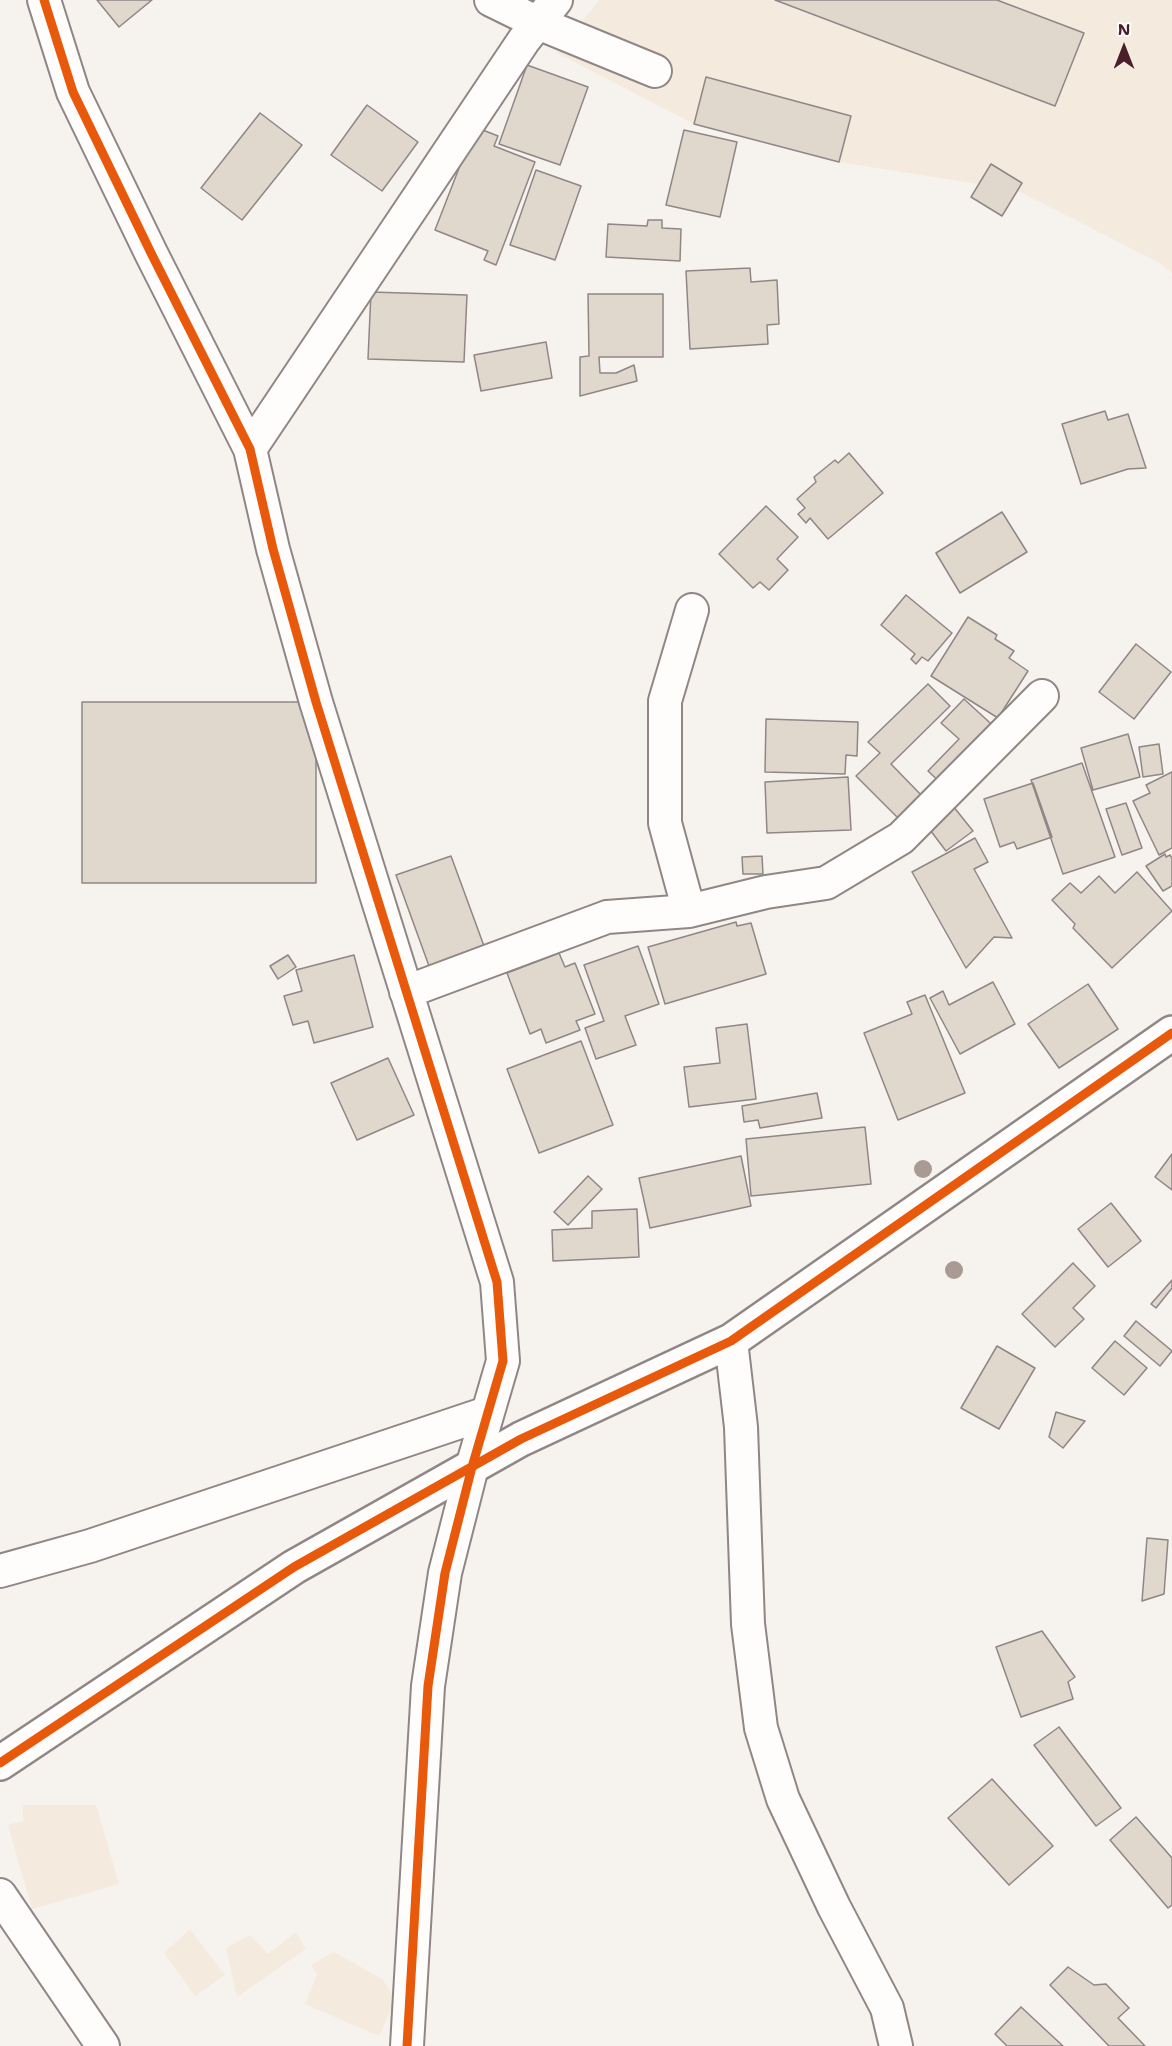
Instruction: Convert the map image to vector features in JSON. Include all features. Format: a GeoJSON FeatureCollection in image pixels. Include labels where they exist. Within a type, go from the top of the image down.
{"type":"FeatureCollection","features":[{"type":"Feature","properties":{"kind":"street"},"geometry":{"type":"LineString","coordinates":[[44,0],[74,92],[151,253],[250,449],[273,549],[316,702],[496,1282],[503,1361],[445,1572],[428,1686],[407,2046]]}},
{"type":"Feature","properties":{"kind":"street"},"geometry":{"type":"LineString","coordinates":[[491,0],[547,11],[655,71]]}},
{"type":"Feature","properties":{"kind":"street"},"geometry":{"type":"LineString","coordinates":[[250,449],[524,40],[547,11]]}},
{"type":"Feature","properties":{"kind":"street"},"geometry":{"type":"LineString","coordinates":[[689,911],[665,823],[665,701],[692,610]]}},
{"type":"Feature","properties":{"kind":"street"},"geometry":{"type":"LineString","coordinates":[[406,992],[607,917],[689,911],[766,892],[826,883],[902,838],[1042,696]]}},
{"type":"Feature","properties":{"kind":"street"},"geometry":{"type":"LineString","coordinates":[[0,1763],[294,1567],[521,1440],[731,1341],[1172,1033]]}},
{"type":"Feature","properties":{"kind":"street"},"geometry":{"type":"LineString","coordinates":[[731,1341],[741,1427],[748,1624],[761,1728],[783,1799],[834,1907],[887,2008],[897,2046]]}},
{"type":"Feature","properties":{"kind":"street"},"geometry":{"type":"LineString","coordinates":[[0,1571],[90,1546],[488,1413]]}},
{"type":"Feature","properties":{"kind":"street"},"geometry":{"type":"LineString","coordinates":[[0,1895],[103,2046]]}},
{"type":"Feature","properties":{"kind":"shaded area"},"geometry":{"type":"Polygon","coordinates":[[[599,0],[1172,0],[1172,273],[1158,262],[1016,190],[839,162],[694,124],[557,53],[599,0]]]}},
{"type":"Feature","properties":{"kind":"shaded area"},"geometry":{"type":"Polygon","coordinates":[[[23,1805],[96,1805],[119,1884],[32,1909],[8,1825],[23,1821],[23,1805]]]}},
{"type":"Feature","properties":{"kind":"shaded area"},"geometry":{"type":"Polygon","coordinates":[[[190,1929],[225,1975],[195,1996],[164,1953],[190,1929]]]}},
{"type":"Feature","properties":{"kind":"shaded area"},"geometry":{"type":"Polygon","coordinates":[[[296,1932],[306,1949],[237,1997],[226,1948],[250,1935],[268,1954],[296,1932]]]}},
{"type":"Feature","properties":{"kind":"shaded area"},"geometry":{"type":"Polygon","coordinates":[[[334,1952],[382,1979],[396,1998],[379,2036],[305,2004],[317,1975],[311,1965],[334,1952]]]}},
{"type":"Feature","properties":{"kind":"building"},"geometry":{"type":"Polygon","coordinates":[[[97,0],[152,0],[119,27],[97,0]]]}},
{"type":"Feature","properties":{"kind":"building"},"geometry":{"type":"Polygon","coordinates":[[[775,0],[997,0],[1084,33],[1055,106],[775,0]]]}},
{"type":"Feature","properties":{"kind":"building"},"geometry":{"type":"Polygon","coordinates":[[[527,65],[588,87],[560,165],[499,144],[527,65]]]}},
{"type":"Feature","properties":{"kind":"building"},"geometry":{"type":"Polygon","coordinates":[[[706,77],[851,116],[839,162],[694,124],[706,77]]]}},
{"type":"Feature","properties":{"kind":"building"},"geometry":{"type":"Polygon","coordinates":[[[367,105],[418,142],[382,191],[331,155],[367,105]]]}},
{"type":"Feature","properties":{"kind":"building"},"geometry":{"type":"Polygon","coordinates":[[[260,113],[302,145],[242,220],[201,188],[260,113]]]}},
{"type":"Feature","properties":{"kind":"building"},"geometry":{"type":"Polygon","coordinates":[[[475,127],[498,136],[494,146],[535,162],[496,265],[484,260],[488,251],[435,230],[475,127]]]}},
{"type":"Feature","properties":{"kind":"building"},"geometry":{"type":"Polygon","coordinates":[[[684,130],[737,142],[720,217],[666,205],[684,130]]]}},
{"type":"Feature","properties":{"kind":"building"},"geometry":{"type":"Polygon","coordinates":[[[991,164],[1022,183],[1002,216],[971,197],[991,164]]]}},
{"type":"Feature","properties":{"kind":"building"},"geometry":{"type":"Polygon","coordinates":[[[536,170],[581,186],[555,260],[510,245],[536,170]]]}},
{"type":"Feature","properties":{"kind":"building"},"geometry":{"type":"Polygon","coordinates":[[[648,220],[662,220],[662,228],[681,229],[680,261],[606,257],[608,224],[647,226],[648,220]]]}},
{"type":"Feature","properties":{"kind":"building"},"geometry":{"type":"Polygon","coordinates":[[[750,268],[751,282],[777,280],[779,324],[767,325],[768,344],[690,349],[686,271],[750,268]]]}},
{"type":"Feature","properties":{"kind":"building"},"geometry":{"type":"Polygon","coordinates":[[[371,292],[467,295],[464,362],[368,359],[371,292]]]}},
{"type":"Feature","properties":{"kind":"building"},"geometry":{"type":"Polygon","coordinates":[[[588,294],[663,294],[663,357],[599,357],[600,373],[616,373],[634,365],[637,381],[580,396],[580,357],[589,356],[588,294]]]}},
{"type":"Feature","properties":{"kind":"building"},"geometry":{"type":"Polygon","coordinates":[[[546,342],[552,378],[481,391],[474,355],[546,342]]]}},
{"type":"Feature","properties":{"kind":"building"},"geometry":{"type":"Polygon","coordinates":[[[1105,411],[1108,420],[1128,414],[1146,468],[1128,469],[1081,484],[1062,424],[1105,411]]]}},
{"type":"Feature","properties":{"kind":"building"},"geometry":{"type":"Polygon","coordinates":[[[849,453],[883,493],[828,539],[810,518],[806,523],[798,514],[805,508],[797,499],[816,482],[814,477],[835,460],[838,463],[849,453]]]}},
{"type":"Feature","properties":{"kind":"building"},"geometry":{"type":"Polygon","coordinates":[[[766,506],[798,537],[777,559],[788,570],[769,590],[760,582],[753,588],[719,554],[766,506]]]}},
{"type":"Feature","properties":{"kind":"building"},"geometry":{"type":"Polygon","coordinates":[[[1002,512],[1027,552],[960,593],[936,553],[1002,512]]]}},
{"type":"Feature","properties":{"kind":"building"},"geometry":{"type":"Polygon","coordinates":[[[906,595],[952,633],[928,661],[922,657],[916,664],[911,659],[915,654],[881,625],[906,595]]]}},
{"type":"Feature","properties":{"kind":"building"},"geometry":{"type":"Polygon","coordinates":[[[968,617],[997,635],[995,639],[1014,651],[1009,658],[1028,671],[998,718],[931,676],[968,617]]]}},
{"type":"Feature","properties":{"kind":"building"},"geometry":{"type":"Polygon","coordinates":[[[1136,644],[1171,672],[1134,719],[1099,692],[1136,644]]]}},
{"type":"Feature","properties":{"kind":"building"},"geometry":{"type":"Polygon","coordinates":[[[928,684],[950,706],[891,764],[924,798],[900,820],[856,776],[880,753],[868,742],[928,684]]]}},
{"type":"Feature","properties":{"kind":"building"},"geometry":{"type":"Polygon","coordinates":[[[964,699],[1000,732],[946,788],[928,771],[959,739],[941,723],[964,699]]]}},
{"type":"Feature","properties":{"kind":"building"},"geometry":{"type":"Polygon","coordinates":[[[82,702],[316,702],[316,883],[82,883],[82,702]]]}},
{"type":"Feature","properties":{"kind":"building"},"geometry":{"type":"Polygon","coordinates":[[[766,719],[858,722],[857,756],[846,755],[845,774],[765,772],[766,719]]]}},
{"type":"Feature","properties":{"kind":"building"},"geometry":{"type":"Polygon","coordinates":[[[1128,734],[1140,777],[1093,790],[1081,748],[1128,734]]]}},
{"type":"Feature","properties":{"kind":"building"},"geometry":{"type":"Polygon","coordinates":[[[1159,744],[1163,774],[1143,777],[1139,747],[1159,744]]]}},
{"type":"Feature","properties":{"kind":"building"},"geometry":{"type":"Polygon","coordinates":[[[1082,763],[1115,857],[1063,874],[1031,780],[1082,763]]]}},
{"type":"Feature","properties":{"kind":"building"},"geometry":{"type":"Polygon","coordinates":[[[1172,772],[1172,848],[1159,855],[1133,801],[1150,793],[1146,785],[1172,772]]]}},
{"type":"Feature","properties":{"kind":"building"},"geometry":{"type":"Polygon","coordinates":[[[848,777],[851,830],[767,833],[765,782],[848,777]]]}},
{"type":"Feature","properties":{"kind":"building"},"geometry":{"type":"Polygon","coordinates":[[[1033,783],[1052,837],[1017,849],[1014,842],[1000,847],[984,799],[1033,783]]]}},
{"type":"Feature","properties":{"kind":"building"},"geometry":{"type":"Polygon","coordinates":[[[1126,803],[1142,848],[1122,855],[1106,809],[1126,803]]]}},
{"type":"Feature","properties":{"kind":"building"},"geometry":{"type":"Polygon","coordinates":[[[953,806],[973,831],[946,851],[927,826],[953,806]]]}},
{"type":"Feature","properties":{"kind":"building"},"geometry":{"type":"Polygon","coordinates":[[[975,838],[988,862],[974,869],[1012,938],[994,937],[966,968],[912,872],[975,838]]]}},
{"type":"Feature","properties":{"kind":"building"},"geometry":{"type":"Polygon","coordinates":[[[1165,854],[1166,857],[1170,855],[1172,858],[1172,886],[1163,891],[1146,866],[1165,854]]]}},
{"type":"Feature","properties":{"kind":"building"},"geometry":{"type":"Polygon","coordinates":[[[451,856],[484,946],[429,966],[396,875],[451,856]]]}},
{"type":"Feature","properties":{"kind":"building"},"geometry":{"type":"Polygon","coordinates":[[[762,856],[763,874],[743,874],[742,857],[762,856]]]}},
{"type":"Feature","properties":{"kind":"building"},"geometry":{"type":"Polygon","coordinates":[[[1137,872],[1172,911],[1112,968],[1073,928],[1075,924],[1052,900],[1070,883],[1081,893],[1099,876],[1115,893],[1137,872]]]}},
{"type":"Feature","properties":{"kind":"building"},"geometry":{"type":"Polygon","coordinates":[[[736,922],[737,926],[751,923],[766,974],[665,1004],[648,947],[736,922]]]}},
{"type":"Feature","properties":{"kind":"building"},"geometry":{"type":"Polygon","coordinates":[[[638,946],[659,1004],[625,1016],[636,1045],[596,1059],[585,1028],[604,1021],[584,965],[638,946]]]}},
{"type":"Feature","properties":{"kind":"building"},"geometry":{"type":"Polygon","coordinates":[[[559,953],[565,967],[575,963],[595,1014],[576,1021],[580,1030],[546,1043],[541,1029],[530,1034],[507,973],[559,953]]]}},
{"type":"Feature","properties":{"kind":"building"},"geometry":{"type":"Polygon","coordinates":[[[288,955],[296,967],[278,979],[270,966],[288,955]]]}},
{"type":"Feature","properties":{"kind":"building"},"geometry":{"type":"Polygon","coordinates":[[[354,955],[373,1027],[314,1043],[308,1021],[293,1025],[284,996],[302,991],[296,970],[354,955]]]}},
{"type":"Feature","properties":{"kind":"building"},"geometry":{"type":"Polygon","coordinates":[[[993,982],[1015,1024],[960,1054],[930,998],[943,991],[949,1005],[993,982]]]}},
{"type":"Feature","properties":{"kind":"building"},"geometry":{"type":"Polygon","coordinates":[[[1088,984],[1118,1029],[1059,1068],[1028,1024],[1088,984]]]}},
{"type":"Feature","properties":{"kind":"building"},"geometry":{"type":"Polygon","coordinates":[[[925,995],[965,1093],[898,1120],[864,1033],[912,1014],[907,1002],[925,995]]]}},
{"type":"Feature","properties":{"kind":"building"},"geometry":{"type":"Polygon","coordinates":[[[747,1024],[756,1099],[689,1107],[684,1067],[720,1063],[716,1028],[747,1024]]]}},
{"type":"Feature","properties":{"kind":"building"},"geometry":{"type":"Polygon","coordinates":[[[581,1041],[613,1125],[539,1153],[507,1069],[581,1041]]]}},
{"type":"Feature","properties":{"kind":"building"},"geometry":{"type":"Polygon","coordinates":[[[388,1058],[414,1115],[357,1140],[331,1083],[388,1058]]]}},
{"type":"Feature","properties":{"kind":"building"},"geometry":{"type":"Polygon","coordinates":[[[817,1093],[822,1118],[760,1128],[758,1120],[744,1122],[742,1106],[817,1093]]]}},
{"type":"Feature","properties":{"kind":"building"},"geometry":{"type":"Polygon","coordinates":[[[865,1127],[871,1184],[751,1196],[746,1139],[865,1127]]]}},
{"type":"Feature","properties":{"kind":"building"},"geometry":{"type":"Polygon","coordinates":[[[1172,1154],[1172,1190],[1155,1177],[1172,1154]]]}},
{"type":"Feature","properties":{"kind":"building"},"geometry":{"type":"Polygon","coordinates":[[[741,1156],[751,1206],[650,1228],[639,1178],[741,1156]]]}},
{"type":"Feature","properties":{"kind":"building"},"geometry":{"type":"Polygon","coordinates":[[[588,1176],[602,1189],[568,1225],[554,1212],[588,1176]]]}},
{"type":"Feature","properties":{"kind":"building"},"geometry":{"type":"Polygon","coordinates":[[[1111,1203],[1141,1241],[1108,1267],[1078,1229],[1111,1203]]]}},
{"type":"Feature","properties":{"kind":"building"},"geometry":{"type":"Polygon","coordinates":[[[637,1209],[639,1257],[553,1261],[552,1230],[592,1228],[592,1211],[637,1209]]]}},
{"type":"Feature","properties":{"kind":"building"},"geometry":{"type":"Polygon","coordinates":[[[1073,1263],[1095,1286],[1073,1308],[1084,1319],[1055,1347],[1022,1314],[1073,1263]]]}},
{"type":"Feature","properties":{"kind":"building"},"geometry":{"type":"Polygon","coordinates":[[[1172,1280],[1172,1288],[1156,1308],[1151,1304],[1172,1280]]]}},
{"type":"Feature","properties":{"kind":"building"},"geometry":{"type":"Polygon","coordinates":[[[1136,1321],[1172,1351],[1160,1366],[1124,1336],[1136,1321]]]}},
{"type":"Feature","properties":{"kind":"building"},"geometry":{"type":"Polygon","coordinates":[[[1115,1341],[1147,1368],[1124,1395],[1092,1368],[1115,1341]]]}},
{"type":"Feature","properties":{"kind":"building"},"geometry":{"type":"Polygon","coordinates":[[[997,1346],[1035,1368],[999,1429],[961,1408],[997,1346]]]}},
{"type":"Feature","properties":{"kind":"building"},"geometry":{"type":"Polygon","coordinates":[[[1056,1412],[1085,1421],[1063,1448],[1049,1437],[1056,1412]]]}},
{"type":"Feature","properties":{"kind":"building"},"geometry":{"type":"Polygon","coordinates":[[[1147,1538],[1168,1540],[1164,1594],[1142,1601],[1147,1538]]]}},
{"type":"Feature","properties":{"kind":"building"},"geometry":{"type":"Polygon","coordinates":[[[1042,1631],[1075,1677],[1068,1682],[1073,1699],[1021,1717],[996,1647],[1042,1631]]]}},
{"type":"Feature","properties":{"kind":"building"},"geometry":{"type":"Polygon","coordinates":[[[1059,1727],[1121,1808],[1096,1826],[1034,1745],[1059,1727]]]}},
{"type":"Feature","properties":{"kind":"building"},"geometry":{"type":"Polygon","coordinates":[[[992,1779],[1053,1846],[1009,1885],[948,1818],[992,1779]]]}},
{"type":"Feature","properties":{"kind":"building"},"geometry":{"type":"Polygon","coordinates":[[[1136,1817],[1172,1858],[1172,1905],[1168,1908],[1110,1840],[1136,1817]]]}},
{"type":"Feature","properties":{"kind":"building"},"geometry":{"type":"Polygon","coordinates":[[[1068,1967],[1094,1985],[1106,1984],[1129,2008],[1118,2018],[1145,2046],[1109,2046],[1050,1985],[1068,1967]]]}},
{"type":"Feature","properties":{"kind":"building"},"geometry":{"type":"Polygon","coordinates":[[[1021,2007],[1063,2046],[1007,2046],[995,2034],[1021,2007]]]}},
{"type":"Feature","properties":{"kind":"cycle path"},"geometry":{"type":"LineString","coordinates":[[44,0],[73,92],[250,449],[273,549],[316,702],[497,1282],[503,1361],[472,1467],[445,1573],[428,1686],[407,2046]]}},
{"type":"Feature","properties":{"kind":"cycle path"},"geometry":{"type":"LineString","coordinates":[[0,1763],[294,1567],[521,1439],[731,1341],[1172,1033]]}}]}
